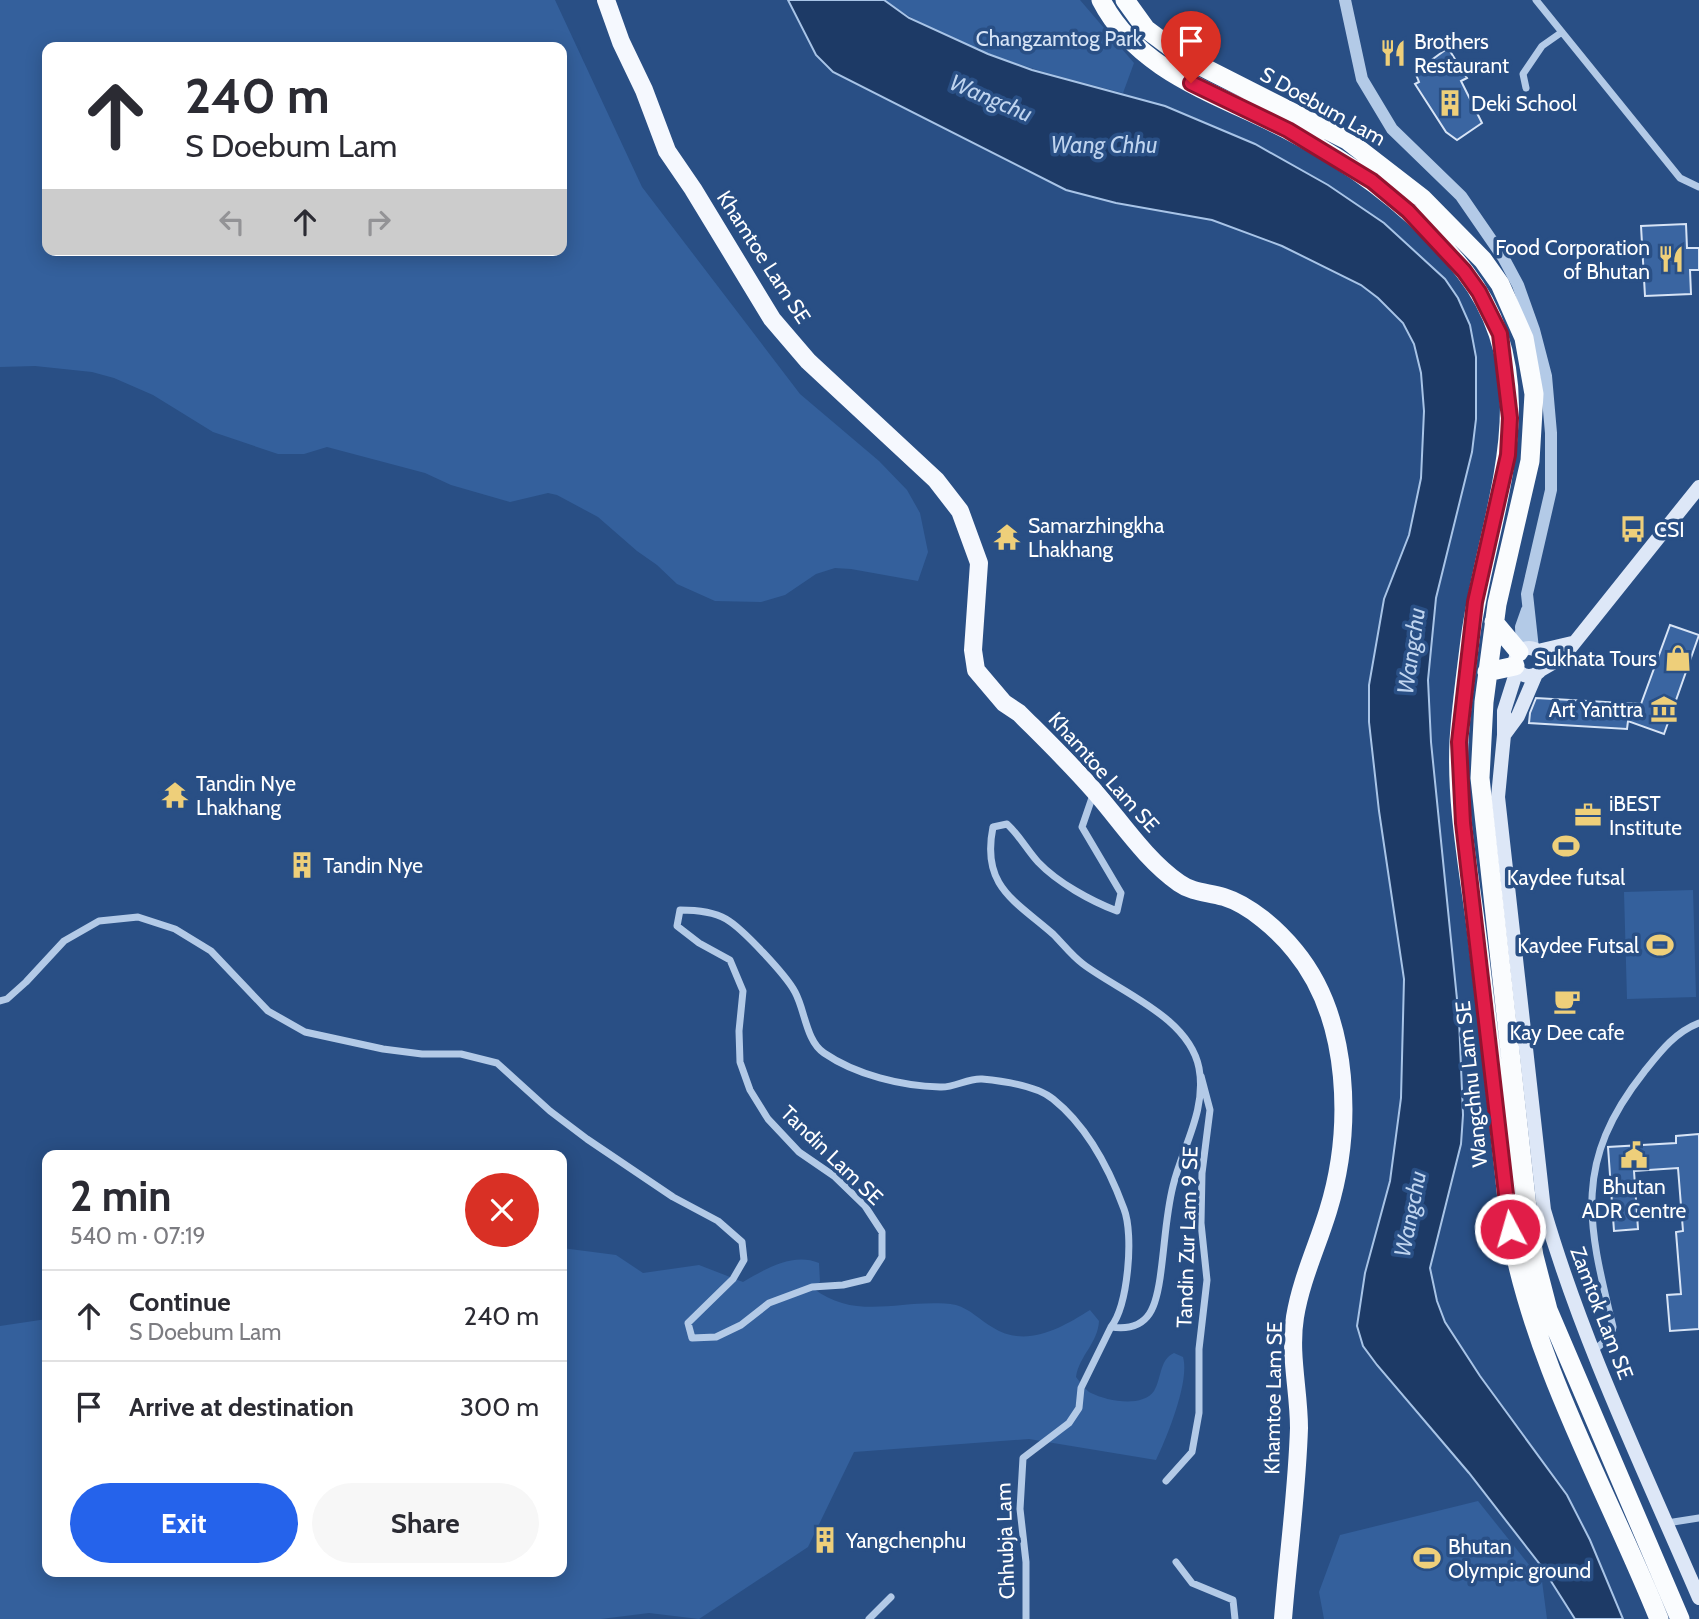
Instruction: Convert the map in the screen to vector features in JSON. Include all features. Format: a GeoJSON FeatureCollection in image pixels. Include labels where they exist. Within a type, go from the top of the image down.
{"type":"FeatureCollection","features":[{"type":"Feature","properties":{"kind":"highway","name":"S Doebum Lam"},"geometry":{"type":"LineString","coordinates":[[1125,0],[1146,29],[1185,58],[1347,140],[1384,166],[1452,227],[1494,276],[1513,310],[1524,338],[1534,394],[1530,461],[1494,622],[1487,673]]}},
{"type":"Feature","properties":{"kind":"highway","name":"S Doebum Lam"},"geometry":{"type":"LineString","coordinates":[[1102,4],[1119,30],[1173,75],[1288,130],[1372,181],[1417,220],[1464,271],[1479,292],[1500,334],[1506,364],[1510,418],[1508,455],[1470,642]]}},
{"type":"Feature","properties":{"kind":"highway"},"geometry":{"type":"LineString","coordinates":[[1492,530],[1515,535]]}},
{"type":"Feature","properties":{"kind":"highway"},"geometry":{"type":"LineString","coordinates":[[1487,673],[1524,656],[1494,622]]}},
{"type":"Feature","properties":{"kind":"highway","name":"Wangchhu Lam SE"},"geometry":{"type":"LineString","coordinates":[[1470,642],[1459,742],[1463,823],[1515,1256],[1543,1353],[1659,1619]]}},
{"type":"Feature","properties":{"kind":"highway","name":"Wangchhu Lam SE"},"geometry":{"type":"LineString","coordinates":[[1487,673],[1480,778],[1534,1256],[1548,1310],[1680,1619]]}},
{"type":"Feature","properties":{"kind":"main road","name":"Khamtoe Lam SE"},"geometry":{"type":"LineString","coordinates":[[606,0],[667,151],[694,189],[728,250],[772,319],[808,361],[936,480],[960,511],[979,563],[974,650],[976,670],[1004,703],[1019,713],[1094,790],[1144,850],[1180,884],[1198,892],[1224,897],[1248,908],[1294,949],[1310,972],[1334,1034],[1342,1082],[1340,1157],[1329,1210],[1306,1271],[1295,1318],[1293,1349],[1299,1408],[1298,1453],[1283,1619]]}},
{"type":"Feature","properties":{"kind":"main road"},"geometry":{"type":"LineString","coordinates":[[1524,656],[1527,676],[1538,673],[1563,657],[1699,487]]}},
{"type":"Feature","properties":{"kind":"main road"},"geometry":{"type":"LineString","coordinates":[[1524,656],[1572,643]]}},
{"type":"Feature","properties":{"kind":"main road"},"geometry":{"type":"LineString","coordinates":[[1524,656],[1543,659],[1538,673]]}},
{"type":"Feature","properties":{"kind":"main road","name":"Zamtok Lam SE"},"geometry":{"type":"LineString","coordinates":[[1524,656],[1504,711],[1498,797],[1544,1210],[1561,1270],[1592,1352],[1699,1598]]}},
{"type":"Feature","properties":{"kind":"main road","name":"Zamtok Lam SE"},"geometry":{"type":"LineString","coordinates":[[1504,735],[1518,716],[1538,673]]}},
{"type":"Feature","properties":{"kind":"street"},"geometry":{"type":"LineString","coordinates":[[1345,0],[1362,79],[1392,129],[1461,196],[1503,257],[1518,285],[1534,330],[1546,376],[1551,433],[1551,490],[1527,594],[1527,610],[1533,629],[1524,656]]}},
{"type":"Feature","properties":{"kind":"street"},"geometry":{"type":"LineString","coordinates":[[1536,0],[1679,178],[1699,187]]}},
{"type":"Feature","properties":{"kind":"street"},"geometry":{"type":"LineString","coordinates":[[1526,88],[1523,74],[1542,46],[1562,32]]}},
{"type":"Feature","properties":{"kind":"street"},"geometry":{"type":"LineString","coordinates":[[1094,790],[1082,827],[1121,893],[1117,911],[1101,905],[1038,862],[1022,838],[1007,824],[993,827],[988,848],[993,875],[1011,900],[1056,937],[1082,964],[1165,1018],[1191,1046],[1199,1069],[1193,1133],[1180,1161],[1173,1187],[1165,1225],[1157,1299],[1145,1321],[1129,1330],[1111,1327]]}},
{"type":"Feature","properties":{"kind":"street","name":"Tandin Lam SE"},"geometry":{"type":"LineString","coordinates":[[0,1000],[7,999],[26,982],[64,941],[99,921],[138,917],[175,929],[211,951],[268,1011],[305,1032],[370,1047],[422,1054],[461,1054],[497,1063],[550,1111],[587,1139],[673,1197],[718,1221],[742,1242],[744,1260],[733,1279],[688,1323],[692,1338],[716,1338],[741,1325],[769,1303],[812,1287],[843,1285],[868,1279],[882,1257],[882,1232],[857,1198],[834,1176],[791,1144],[768,1119],[750,1090],[740,1062],[739,1031],[743,991],[730,960],[699,943],[677,926],[680,911],[697,910],[727,919],[754,944],[795,992],[805,1021],[822,1052],[860,1070],[895,1081],[943,1087],[979,1079],[1020,1085],[1051,1098],[1087,1137],[1110,1171],[1128,1219],[1128,1261],[1121,1299],[1111,1327]]}},
{"type":"Feature","properties":{"kind":"street"},"geometry":{"type":"LineString","coordinates":[[1592,1352],[1611,1336],[1614,1327],[1592,1228],[1590,1199],[1594,1164],[1604,1136],[1636,1082],[1664,1046],[1685,1028],[1699,1023]]}},
{"type":"Feature","properties":{"kind":"street","name":"Tandin Zur Lam 9 SE"},"geometry":{"type":"LineString","coordinates":[[1166,1482],[1192,1452],[1199,1413],[1199,1349],[1207,1280],[1201,1223],[1202,1173],[1210,1110],[1209,1097],[1199,1069]]}},
{"type":"Feature","properties":{"kind":"street","name":"Chhubja Lam"},"geometry":{"type":"LineString","coordinates":[[1026,1619],[1026,1562],[1020,1509],[1023,1458],[1069,1423],[1079,1408],[1081,1388],[1111,1327]]}},
{"type":"Feature","properties":{"kind":"street"},"geometry":{"type":"LineString","coordinates":[[1667,1523],[1699,1518]]}},
{"type":"Feature","properties":{"kind":"street"},"geometry":{"type":"LineString","coordinates":[[1176,1562],[1192,1583],[1233,1600],[1235,1619]]}},
{"type":"Feature","properties":{"kind":"street"},"geometry":{"type":"LineString","coordinates":[[869,1619],[891,1597]]}},
{"type":"Feature","properties":{"kind":"green space"},"geometry":{"type":"Polygon","coordinates":[[[0,0],[555,0],[642,187],[800,394],[879,461],[907,490],[920,513],[928,552],[918,581],[835,568],[816,574],[785,595],[761,602],[715,601],[677,584],[598,517],[557,495],[548,493],[510,502],[451,485],[425,473],[327,447],[304,454],[278,454],[213,432],[153,395],[114,378],[92,372],[35,366],[0,367],[0,0]]]}},
{"type":"Feature","properties":{"kind":"green space","name":"Changzamtog Park"},"geometry":{"type":"Polygon","coordinates":[[[884,0],[1080,0],[1134,63],[1123,93],[1029,68],[969,46],[939,33],[884,0]]]}},
{"type":"Feature","properties":{"kind":"green space","name":"Kaydee Futsal"},"geometry":{"type":"Polygon","coordinates":[[[1693,890],[1696,997],[1627,999],[1624,892],[1693,890]]]}},
{"type":"Feature","properties":{"kind":"green space"},"geometry":{"type":"Polygon","coordinates":[[[567,1249],[616,1255],[643,1273],[699,1265],[743,1282],[780,1263],[809,1260],[819,1263],[820,1282],[813,1288],[830,1298],[864,1307],[937,1303],[956,1305],[992,1327],[1018,1336],[1030,1336],[1055,1329],[1090,1310],[1099,1321],[1098,1329],[1076,1377],[1091,1393],[1115,1400],[1133,1401],[1149,1396],[1157,1386],[1163,1365],[1174,1353],[1183,1357],[1184,1367],[1180,1394],[1171,1424],[1156,1460],[1029,1439],[854,1452],[808,1547],[699,1619],[649,1613],[601,1619],[0,1619],[0,1326],[42,1320],[42,1577],[567,1577],[567,1249]]]}},
{"type":"Feature","properties":{"kind":"green space","name":"Bhutan Olympic ground"},"geometry":{"type":"Polygon","coordinates":[[[1478,1501],[1542,1581],[1547,1619],[1324,1619],[1319,1592],[1340,1535],[1478,1501]]]}},
{"type":"Feature","properties":{"kind":"water","name":"Wang Chhu"},"geometry":{"type":"Polygon","coordinates":[[[788,0],[884,0],[909,18],[988,54],[1032,70],[1165,106],[1255,144],[1328,185],[1384,223],[1445,279],[1458,298],[1470,325],[1476,357],[1476,419],[1472,452],[1436,598],[1428,680],[1431,742],[1459,1019],[1463,1115],[1461,1144],[1430,1268],[1445,1322],[1480,1376],[1567,1495],[1590,1540],[1623,1619],[1575,1619],[1542,1567],[1469,1473],[1377,1365],[1363,1346],[1357,1326],[1365,1273],[1390,1181],[1401,1098],[1404,979],[1379,811],[1369,722],[1369,685],[1384,599],[1409,535],[1421,478],[1424,411],[1421,373],[1414,344],[1403,323],[1361,285],[1282,246],[1212,220],[1116,203],[1066,190],[833,72],[816,55],[788,0]]]}},
{"type":"Feature","properties":{"kind":"building","name":"Deki School"},"geometry":{"type":"Polygon","coordinates":[[[1448,48],[1467,78],[1461,81],[1482,123],[1457,140],[1446,132],[1415,84],[1419,82],[1415,72],[1448,48]]]}},
{"type":"Feature","properties":{"kind":"building","name":"Food Corporation of Bhutan"},"geometry":{"type":"Polygon","coordinates":[[[1686,224],[1687,248],[1699,248],[1699,270],[1690,270],[1691,294],[1645,296],[1641,226],[1686,224]]]}},
{"type":"Feature","properties":{"kind":"building"},"geometry":{"type":"Polygon","coordinates":[[[1670,625],[1699,635],[1664,734],[1628,721],[1627,729],[1529,723],[1536,698],[1641,704],[1670,625]]]}},
{"type":"Feature","properties":{"kind":"building"},"geometry":{"type":"Polygon","coordinates":[[[1699,1134],[1699,1329],[1670,1331],[1667,1295],[1681,1294],[1676,1232],[1683,1231],[1678,1168],[1634,1171],[1638,1229],[1614,1231],[1608,1147],[1676,1143],[1676,1136],[1699,1134]]]}},
{"type":"Feature","properties":{"kind":"place","name":"Brothers Restaurant"},"geometry":{"type":"Point","coordinates":[1393,53]}},
{"type":"Feature","properties":{"kind":"place","name":"Deki School"},"geometry":{"type":"Point","coordinates":[1450,103]}},
{"type":"Feature","properties":{"kind":"place","name":"Food Corporation of Bhutan"},"geometry":{"type":"Point","coordinates":[1671,259]}},
{"type":"Feature","properties":{"kind":"place","name":"CSI"},"geometry":{"type":"Point","coordinates":[1633,529]}},
{"type":"Feature","properties":{"kind":"place","name":"Samarzhingkha Lhakhang"},"geometry":{"type":"Point","coordinates":[1007,537]}},
{"type":"Feature","properties":{"kind":"place","name":"Sukhata Tours"},"geometry":{"type":"Point","coordinates":[1678,658]}},
{"type":"Feature","properties":{"kind":"place","name":"Art Yanttra"},"geometry":{"type":"Point","coordinates":[1664,709]}},
{"type":"Feature","properties":{"kind":"place","name":"Tandin Nye Lhakhang"},"geometry":{"type":"Point","coordinates":[175,795]}},
{"type":"Feature","properties":{"kind":"place","name":"iBEST Institute"},"geometry":{"type":"Point","coordinates":[1588,815]}},
{"type":"Feature","properties":{"kind":"place","name":"Kaydee futsal"},"geometry":{"type":"Point","coordinates":[1566,846]}},
{"type":"Feature","properties":{"kind":"place","name":"Tandin Nye"},"geometry":{"type":"Point","coordinates":[302,865]}},
{"type":"Feature","properties":{"kind":"place","name":"Kaydee Futsal"},"geometry":{"type":"Point","coordinates":[1660,945]}},
{"type":"Feature","properties":{"kind":"place","name":"Kay Dee cafe"},"geometry":{"type":"Point","coordinates":[1567,1001]}},
{"type":"Feature","properties":{"kind":"place","name":"Bhutan ADR Centre"},"geometry":{"type":"Point","coordinates":[1634,1155]}},
{"type":"Feature","properties":{"kind":"place","name":"Yangchenphu"},"geometry":{"type":"Point","coordinates":[825,1540]}},
{"type":"Feature","properties":{"kind":"place","name":"Bhutan Olympic ground"},"geometry":{"type":"Point","coordinates":[1427,1558]}},
{"type":"Feature","properties":{"kind":"route"},"geometry":{"type":"LineString","coordinates":[[1191,83],[1288,130],[1372,181],[1408,211],[1464,271],[1479,292],[1500,334],[1506,364],[1510,418],[1508,455],[1475,602],[1459,742],[1463,823],[1510,1229]]}},
{"type":"Feature","properties":{"kind":"water label","name":"Wangchu"},"geometry":{"type":"Point","coordinates":[991,98]}},
{"type":"Feature","properties":{"kind":"water label","name":"Wangchu"},"geometry":{"type":"Point","coordinates":[1411,651]}},
{"type":"Feature","properties":{"kind":"water label","name":"Wangchu"},"geometry":{"type":"Point","coordinates":[1410,1214]}}]}
